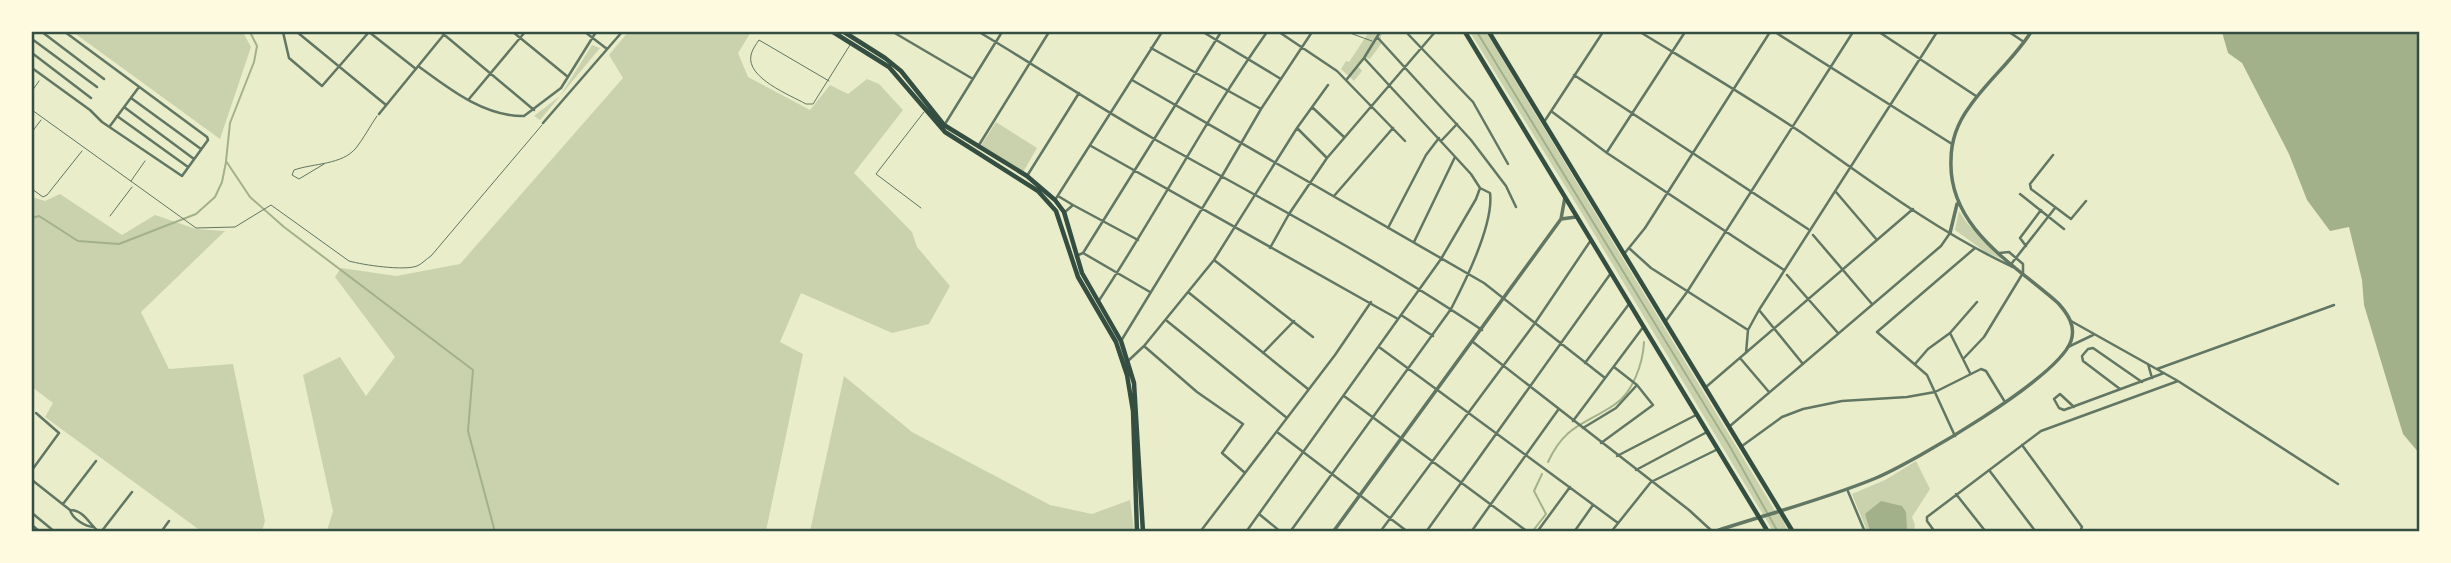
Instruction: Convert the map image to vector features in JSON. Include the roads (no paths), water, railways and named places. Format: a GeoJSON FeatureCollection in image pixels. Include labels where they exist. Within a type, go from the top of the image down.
{"type":"FeatureCollection","features":[{"type":"Feature","properties":{"kind":"main road"},"geometry":{"type":"LineString","coordinates":[[833,32],[853,37],[888,67],[945,132],[1038,191],[1059,216],[1073,257],[1121,341],[1128,361],[1137,406],[1143,531]]}},
{"type":"Feature","properties":{"kind":"main road"},"geometry":{"type":"LineString","coordinates":[[844,32],[901,71],[944,125],[1027,176],[1057,198],[1064,212],[1078,277],[1116,342],[1128,374],[1133,411],[1137,531]]}},
{"type":"Feature","properties":{"kind":"main road"},"geometry":{"type":"LineString","coordinates":[[1465,32],[1768,530]]}},
{"type":"Feature","properties":{"kind":"main road"},"geometry":{"type":"LineString","coordinates":[[1489,32],[1793,531]]}},
{"type":"Feature","properties":{"kind":"street"},"geometry":{"type":"LineString","coordinates":[[42,32],[104,79]]}},
{"type":"Feature","properties":{"kind":"street"},"geometry":{"type":"LineString","coordinates":[[32,68],[180,177],[208,138],[65,32]]}},
{"type":"Feature","properties":{"kind":"street"},"geometry":{"type":"LineString","coordinates":[[283,32],[289,58],[322,86],[369,32],[468,100],[483,108],[516,116],[526,115],[561,88],[596,32]]}},
{"type":"Feature","properties":{"kind":"street"},"geometry":{"type":"LineString","coordinates":[[297,32],[386,105]]}},
{"type":"Feature","properties":{"kind":"street"},"geometry":{"type":"LineString","coordinates":[[379,114],[444,32],[534,110]]}},
{"type":"Feature","properties":{"kind":"street"},"geometry":{"type":"LineString","coordinates":[[513,32],[568,77]]}},
{"type":"Feature","properties":{"kind":"street"},"geometry":{"type":"LineString","coordinates":[[468,100],[525,32]]}},
{"type":"Feature","properties":{"kind":"street"},"geometry":{"type":"LineString","coordinates":[[584,32],[607,49]]}},
{"type":"Feature","properties":{"kind":"street"},"geometry":{"type":"LineString","coordinates":[[543,123],[622,32]]}},
{"type":"Feature","properties":{"kind":"street"},"geometry":{"type":"LineString","coordinates":[[893,32],[972,79]]}},
{"type":"Feature","properties":{"kind":"street"},"geometry":{"type":"LineString","coordinates":[[979,32],[1111,113],[1419,290],[1482,330]]}},
{"type":"Feature","properties":{"kind":"street"},"geometry":{"type":"LineString","coordinates":[[944,125],[1002,32]]}},
{"type":"Feature","properties":{"kind":"street"},"geometry":{"type":"LineString","coordinates":[[978,147],[1049,32]]}},
{"type":"Feature","properties":{"kind":"street"},"geometry":{"type":"LineString","coordinates":[[1138,240],[1057,198],[1161,32]]}},
{"type":"Feature","properties":{"kind":"street"},"geometry":{"type":"LineString","coordinates":[[1203,32],[1281,79]]}},
{"type":"Feature","properties":{"kind":"street"},"geometry":{"type":"LineString","coordinates":[[1073,257],[1083,254],[1221,32]]}},
{"type":"Feature","properties":{"kind":"street"},"geometry":{"type":"LineString","coordinates":[[1098,302],[1248,58],[1267,32]]}},
{"type":"Feature","properties":{"kind":"street"},"geometry":{"type":"LineString","coordinates":[[1279,32],[1303,46],[1347,79],[1405,141]]}},
{"type":"Feature","properties":{"kind":"street"},"geometry":{"type":"LineString","coordinates":[[1121,341],[1261,109],[1312,32]]}},
{"type":"Feature","properties":{"kind":"street"},"geometry":{"type":"LineString","coordinates":[[1347,79],[1380,32]]}},
{"type":"Feature","properties":{"kind":"street"},"geometry":{"type":"LineString","coordinates":[[1406,32],[1473,102],[1508,164]]}},
{"type":"Feature","properties":{"kind":"street"},"geometry":{"type":"LineString","coordinates":[[1270,248],[1289,214],[1327,158],[1436,32]]}},
{"type":"Feature","properties":{"kind":"street"},"geometry":{"type":"LineString","coordinates":[[1544,122],[1603,32]]}},
{"type":"Feature","properties":{"kind":"street"},"geometry":{"type":"LineString","coordinates":[[1640,32],[1792,127],[1950,233],[2021,272]]}},
{"type":"Feature","properties":{"kind":"street"},"geometry":{"type":"LineString","coordinates":[[1606,153],[1685,32]]}},
{"type":"Feature","properties":{"kind":"street"},"geometry":{"type":"LineString","coordinates":[[1624,254],[1772,32],[1952,144]]}},
{"type":"Feature","properties":{"kind":"street"},"geometry":{"type":"LineString","coordinates":[[1665,322],[1687,292],[1853,32]]}},
{"type":"Feature","properties":{"kind":"street"},"geometry":{"type":"LineString","coordinates":[[1879,32],[1976,96]]}},
{"type":"Feature","properties":{"kind":"street"},"geometry":{"type":"LineString","coordinates":[[1746,353],[1748,330],[1759,310],[1937,32]]}},
{"type":"Feature","properties":{"kind":"street"},"geometry":{"type":"LineString","coordinates":[[2009,32],[2024,41]]}},
{"type":"Feature","properties":{"kind":"street"},"geometry":{"type":"LineString","coordinates":[[2031,32],[1976,96],[1961,119],[1952,144],[1951,174],[1958,202],[1977,232],[2059,303],[2071,321],[2164,373],[2338,484]]}},
{"type":"Feature","properties":{"kind":"street"},"geometry":{"type":"LineString","coordinates":[[1377,37],[1493,167],[1516,207]]}},
{"type":"Feature","properties":{"kind":"street"},"geometry":{"type":"LineString","coordinates":[[32,39],[97,87]]}},
{"type":"Feature","properties":{"kind":"street"},"geometry":{"type":"LineString","coordinates":[[1152,48],[1261,109]]}},
{"type":"Feature","properties":{"kind":"street"},"geometry":{"type":"LineString","coordinates":[[32,53],[91,98]]}},
{"type":"Feature","properties":{"kind":"street"},"geometry":{"type":"LineString","coordinates":[[1290,531],[1451,309],[1469,274],[1489,206],[1490,193],[1480,188],[1440,139],[1364,58]]}},
{"type":"Feature","properties":{"kind":"street"},"geometry":{"type":"LineString","coordinates":[[1574,75],[1809,230]]}},
{"type":"Feature","properties":{"kind":"street"},"geometry":{"type":"LineString","coordinates":[[1132,80],[1469,274],[1605,378]]}},
{"type":"Feature","properties":{"kind":"street"},"geometry":{"type":"LineString","coordinates":[[1128,361],[1144,346],[1214,260],[1297,128],[1328,85]]}},
{"type":"Feature","properties":{"kind":"street"},"geometry":{"type":"LineString","coordinates":[[109,127],[139,87]]}},
{"type":"Feature","properties":{"kind":"street"},"geometry":{"type":"LineString","coordinates":[[1027,176],[1079,93]]}},
{"type":"Feature","properties":{"kind":"street"},"geometry":{"type":"LineString","coordinates":[[131,98],[201,149]]}},
{"type":"Feature","properties":{"kind":"street"},"geometry":{"type":"LineString","coordinates":[[124,107],[194,159]]}},
{"type":"Feature","properties":{"kind":"street"},"geometry":{"type":"LineString","coordinates":[[1312,107],[1344,136]]}},
{"type":"Feature","properties":{"kind":"street"},"geometry":{"type":"LineString","coordinates":[[1551,111],[1606,153],[1784,270]]}},
{"type":"Feature","properties":{"kind":"street"},"geometry":{"type":"LineString","coordinates":[[117,116],[188,168]]}},
{"type":"Feature","properties":{"kind":"street"},"geometry":{"type":"LineString","coordinates":[[1388,228],[1422,162],[1440,139],[1457,124]]}},
{"type":"Feature","properties":{"kind":"street"},"geometry":{"type":"LineString","coordinates":[[1297,128],[1327,158]]}},
{"type":"Feature","properties":{"kind":"street"},"geometry":{"type":"LineString","coordinates":[[1334,196],[1393,128]]}},
{"type":"Feature","properties":{"kind":"street"},"geometry":{"type":"LineString","coordinates":[[1091,146],[1270,248],[1433,336]]}},
{"type":"Feature","properties":{"kind":"street"},"geometry":{"type":"LineString","coordinates":[[2053,155],[2029,187],[2071,219],[2086,201]]}},
{"type":"Feature","properties":{"kind":"street"},"geometry":{"type":"LineString","coordinates":[[1414,243],[1455,156]]}},
{"type":"Feature","properties":{"kind":"street"},"geometry":{"type":"LineString","coordinates":[[1246,531],[1441,259],[1472,207],[1480,188]]}},
{"type":"Feature","properties":{"kind":"street"},"geometry":{"type":"LineString","coordinates":[[1835,191],[1877,240]]}},
{"type":"Feature","properties":{"kind":"street"},"geometry":{"type":"LineString","coordinates":[[2020,194],[2064,229]]}},
{"type":"Feature","properties":{"kind":"street"},"geometry":{"type":"LineString","coordinates":[[1333,531],[1561,219],[1564,197]]}},
{"type":"Feature","properties":{"kind":"street"},"geometry":{"type":"LineString","coordinates":[[1730,426],[1941,246],[1950,233],[1958,202]]}},
{"type":"Feature","properties":{"kind":"street"},"geometry":{"type":"LineString","coordinates":[[1059,216],[1073,205]]}},
{"type":"Feature","properties":{"kind":"street"},"geometry":{"type":"LineString","coordinates":[[2011,264],[2055,208]]}},
{"type":"Feature","properties":{"kind":"street"},"geometry":{"type":"LineString","coordinates":[[1706,387],[1914,209]]}},
{"type":"Feature","properties":{"kind":"street"},"geometry":{"type":"LineString","coordinates":[[2026,246],[2020,238],[2041,211]]}},
{"type":"Feature","properties":{"kind":"street"},"geometry":{"type":"LineString","coordinates":[[1561,219],[1577,217]]}},
{"type":"Feature","properties":{"kind":"street"},"geometry":{"type":"LineString","coordinates":[[1813,236],[1872,304]]}},
{"type":"Feature","properties":{"kind":"street"},"geometry":{"type":"LineString","coordinates":[[1380,531],[1535,323],[1591,240]]}},
{"type":"Feature","properties":{"kind":"street"},"geometry":{"type":"LineString","coordinates":[[1629,248],[1651,268],[1748,330]]}},
{"type":"Feature","properties":{"kind":"street"},"geometry":{"type":"LineString","coordinates":[[1955,436],[1927,375],[1879,335],[1879,329],[1975,248]]}},
{"type":"Feature","properties":{"kind":"street"},"geometry":{"type":"LineString","coordinates":[[1964,358],[1984,337],[2021,272],[2023,264],[2017,257],[2009,252],[1999,253]]}},
{"type":"Feature","properties":{"kind":"street"},"geometry":{"type":"LineString","coordinates":[[1083,254],[1151,292]]}},
{"type":"Feature","properties":{"kind":"street"},"geometry":{"type":"LineString","coordinates":[[1214,260],[1313,337]]}},
{"type":"Feature","properties":{"kind":"street"},"geometry":{"type":"LineString","coordinates":[[1426,531],[1611,273]]}},
{"type":"Feature","properties":{"kind":"street"},"geometry":{"type":"LineString","coordinates":[[1787,275],[1839,333]]}},
{"type":"Feature","properties":{"kind":"street"},"geometry":{"type":"LineString","coordinates":[[1188,292],[1308,389]]}},
{"type":"Feature","properties":{"kind":"street"},"geometry":{"type":"LineString","coordinates":[[1200,531],[1371,302]]}},
{"type":"Feature","properties":{"kind":"street"},"geometry":{"type":"LineString","coordinates":[[1914,365],[1928,349],[1950,333],[1977,303]]}},
{"type":"Feature","properties":{"kind":"street"},"geometry":{"type":"LineString","coordinates":[[1585,363],[1630,304]]}},
{"type":"Feature","properties":{"kind":"street"},"geometry":{"type":"LineString","coordinates":[[2157,369],[2334,305]]}},
{"type":"Feature","properties":{"kind":"street"},"geometry":{"type":"LineString","coordinates":[[1759,310],[1803,364]]}},
{"type":"Feature","properties":{"kind":"street"},"geometry":{"type":"LineString","coordinates":[[1166,320],[1287,418]]}},
{"type":"Feature","properties":{"kind":"street"},"geometry":{"type":"LineString","coordinates":[[1263,353],[1294,321]]}},
{"type":"Feature","properties":{"kind":"street"},"geometry":{"type":"LineString","coordinates":[[1473,342],[1713,531],[1847,489],[1889,472],[1955,436],[2005,402],[2061,356],[2072,335],[2071,321]]}},
{"type":"Feature","properties":{"kind":"street"},"geometry":{"type":"LineString","coordinates":[[1573,421],[1644,326]]}},
{"type":"Feature","properties":{"kind":"street"},"geometry":{"type":"LineString","coordinates":[[1950,333],[1970,373]]}},
{"type":"Feature","properties":{"kind":"street"},"geometry":{"type":"LineString","coordinates":[[2068,347],[2093,335]]}},
{"type":"Feature","properties":{"kind":"street"},"geometry":{"type":"LineString","coordinates":[[1144,346],[1198,392],[1243,424],[1222,453],[1244,472]]}},
{"type":"Feature","properties":{"kind":"street"},"geometry":{"type":"LineString","coordinates":[[1379,347],[1618,523]]}},
{"type":"Feature","properties":{"kind":"street"},"geometry":{"type":"LineString","coordinates":[[2121,390],[2083,361],[2082,356],[2088,349],[2093,348],[2142,382]]}},
{"type":"Feature","properties":{"kind":"street"},"geometry":{"type":"LineString","coordinates":[[1740,358],[1769,392]]}},
{"type":"Feature","properties":{"kind":"street"},"geometry":{"type":"LineString","coordinates":[[2148,364],[2152,378]]}},
{"type":"Feature","properties":{"kind":"street"},"geometry":{"type":"LineString","coordinates":[[1601,443],[1653,405],[1637,385],[1614,367]]}},
{"type":"Feature","properties":{"kind":"street"},"geometry":{"type":"LineString","coordinates":[[1742,446],[1782,417],[1803,409],[1842,401],[1908,397],[1935,392],[1970,373],[1984,370],[2005,402]]}},
{"type":"Feature","properties":{"kind":"street"},"geometry":{"type":"LineString","coordinates":[[2074,407],[2060,394],[2054,397],[2061,410],[2074,407],[2164,373]]}},
{"type":"Feature","properties":{"kind":"street"},"geometry":{"type":"LineString","coordinates":[[1935,531],[1927,517],[2041,431],[2178,382]]}},
{"type":"Feature","properties":{"kind":"street"},"geometry":{"type":"LineString","coordinates":[[1582,428],[1616,408],[1637,385]]}},
{"type":"Feature","properties":{"kind":"street"},"geometry":{"type":"LineString","coordinates":[[1344,396],[1528,531]]}},
{"type":"Feature","properties":{"kind":"street"},"geometry":{"type":"LineString","coordinates":[[1471,531],[1558,410]]}},
{"type":"Feature","properties":{"kind":"street"},"geometry":{"type":"LineString","coordinates":[[32,470],[59,433],[36,414]]}},
{"type":"Feature","properties":{"kind":"street"},"geometry":{"type":"LineString","coordinates":[[1617,456],[1696,415]]}},
{"type":"Feature","properties":{"kind":"street"},"geometry":{"type":"LineString","coordinates":[[1276,432],[1408,531]]}},
{"type":"Feature","properties":{"kind":"street"},"geometry":{"type":"LineString","coordinates":[[1636,470],[1707,432]]}},
{"type":"Feature","properties":{"kind":"street"},"geometry":{"type":"LineString","coordinates":[[2022,445],[2081,527],[2080,531]]}},
{"type":"Feature","properties":{"kind":"street"},"geometry":{"type":"LineString","coordinates":[[1611,531],[1651,482],[1718,449]]}},
{"type":"Feature","properties":{"kind":"street"},"geometry":{"type":"LineString","coordinates":[[63,504],[96,461]]}},
{"type":"Feature","properties":{"kind":"street"},"geometry":{"type":"LineString","coordinates":[[1989,470],[2036,531]]}},
{"type":"Feature","properties":{"kind":"street"},"geometry":{"type":"LineString","coordinates":[[32,480],[70,510],[75,509],[100,531],[132,492]]}},
{"type":"Feature","properties":{"kind":"street"},"geometry":{"type":"LineString","coordinates":[[1536,531],[1570,487]]}},
{"type":"Feature","properties":{"kind":"street"},"geometry":{"type":"LineString","coordinates":[[1847,489],[1865,531]]}},
{"type":"Feature","properties":{"kind":"street"},"geometry":{"type":"LineString","coordinates":[[1956,494],[1986,531]]}},
{"type":"Feature","properties":{"kind":"street"},"geometry":{"type":"LineString","coordinates":[[1574,531],[1593,505]]}},
{"type":"Feature","properties":{"kind":"street"},"geometry":{"type":"LineString","coordinates":[[32,513],[55,531]]}},
{"type":"Feature","properties":{"kind":"street"},"geometry":{"type":"LineString","coordinates":[[1259,514],[1281,531]]}},
{"type":"Feature","properties":{"kind":"street"},"geometry":{"type":"LineString","coordinates":[[160,531],[169,521]]}},
{"type":"Feature","properties":{"kind":"street"},"geometry":{"type":"LineString","coordinates":[[32,525],[40,531]]}},
{"type":"Feature","properties":{"kind":"lane"},"geometry":{"type":"LineString","coordinates":[[1347,32],[1374,42]]}},
{"type":"Feature","properties":{"kind":"lane"},"geometry":{"type":"LineString","coordinates":[[829,81],[759,40],[751,54],[754,69],[760,78],[806,104],[813,104],[829,81],[853,37]]}},
{"type":"Feature","properties":{"kind":"lane"},"geometry":{"type":"LineString","coordinates":[[32,91],[39,81]]}},
{"type":"Feature","properties":{"kind":"lane"},"geometry":{"type":"LineString","coordinates":[[32,110],[192,226],[230,229],[271,205],[349,261],[359,264],[416,266],[430,256],[543,123]]}},
{"type":"Feature","properties":{"kind":"lane"},"geometry":{"type":"LineString","coordinates":[[920,208],[876,174],[925,110]]}},
{"type":"Feature","properties":{"kind":"lane"},"geometry":{"type":"LineString","coordinates":[[324,164],[313,164],[294,170],[292,175],[299,179],[324,164],[345,158],[355,149],[379,114]]}},
{"type":"Feature","properties":{"kind":"lane"},"geometry":{"type":"LineString","coordinates":[[32,132],[42,118]]}},
{"type":"Feature","properties":{"kind":"lane"},"geometry":{"type":"LineString","coordinates":[[32,189],[43,197],[47,195],[83,149]]}},
{"type":"Feature","properties":{"kind":"lane"},"geometry":{"type":"LineString","coordinates":[[130,182],[145,161]]}},
{"type":"Feature","properties":{"kind":"lane"},"geometry":{"type":"LineString","coordinates":[[110,216],[134,185]]}},
{"type":"Feature","properties":{"kind":"lane"},"geometry":{"type":"LineString","coordinates":[[1756,531],[1768,530]]}},
{"type":"Feature","properties":{"kind":"waterway"},"geometry":{"type":"LineString","coordinates":[[250,32],[257,46],[254,62],[230,123],[226,161],[250,197],[284,227],[473,370],[468,431],[495,532]]}},
{"type":"Feature","properties":{"kind":"waterway"},"geometry":{"type":"LineString","coordinates":[[1477,32],[1729,445],[1778,532]]}},
{"type":"Feature","properties":{"kind":"waterway"},"geometry":{"type":"LineString","coordinates":[[32,218],[39,216],[78,241],[119,244],[196,214],[215,197],[222,182],[226,162]]}},
{"type":"Feature","properties":{"kind":"waterway"},"geometry":{"type":"LineString","coordinates":[[1548,462],[1568,433],[1614,405],[1627,393],[1639,368],[1644,342]]}},
{"type":"Feature","properties":{"kind":"waterway"},"geometry":{"type":"LineString","coordinates":[[1532,532],[1546,514],[1534,491],[1542,474]]}}]}
